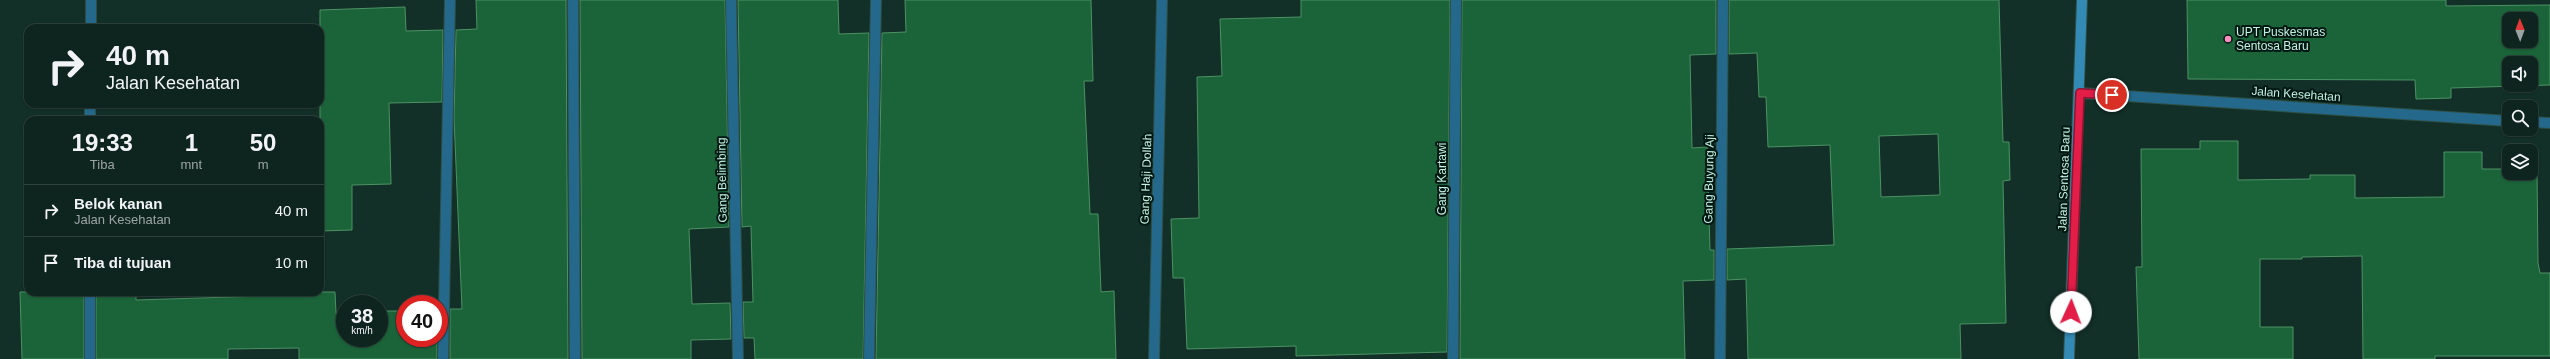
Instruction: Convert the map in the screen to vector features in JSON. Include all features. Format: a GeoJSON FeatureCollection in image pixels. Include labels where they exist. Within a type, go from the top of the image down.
{"type":"FeatureCollection","features":[{"type":"Feature","properties":{"kind":"street"},"geometry":{"type":"LineString","coordinates":[[91,0],[91,24]]}},
{"type":"Feature","properties":{"kind":"street"},"geometry":{"type":"LineString","coordinates":[[443,359],[450,0]]}},
{"type":"Feature","properties":{"kind":"street"},"geometry":{"type":"LineString","coordinates":[[573,0],[575,359]]}},
{"type":"Feature","properties":{"kind":"street","name":"Gang Belimbing"},"geometry":{"type":"LineString","coordinates":[[731,0],[738,359]]}},
{"type":"Feature","properties":{"kind":"street"},"geometry":{"type":"LineString","coordinates":[[869,359],[876,0]]}},
{"type":"Feature","properties":{"kind":"street","name":"Gang Haji Dollah"},"geometry":{"type":"LineString","coordinates":[[1154,359],[1162,0]]}},
{"type":"Feature","properties":{"kind":"street","name":"Gang Kartawi"},"geometry":{"type":"LineString","coordinates":[[1454,359],[1456,0]]}},
{"type":"Feature","properties":{"kind":"street","name":"Gang Buyung Aji"},"geometry":{"type":"LineString","coordinates":[[1720,359],[1723,0]]}},
{"type":"Feature","properties":{"kind":"street","name":"Jalan Sentosa Baru"},"geometry":{"type":"LineString","coordinates":[[2069,359],[2080,93],[2082,0]]}},
{"type":"Feature","properties":{"kind":"street","name":"Jalan Kesehatan"},"geometry":{"type":"LineString","coordinates":[[2080,93],[2502,121]]}},
{"type":"Feature","properties":{"kind":"street"},"geometry":{"type":"LineString","coordinates":[[2538,122],[2550,123]]}},
{"type":"Feature","properties":{"kind":"street"},"geometry":{"type":"LineString","coordinates":[[90,296],[90,359]]}},
{"type":"Feature","properties":{"kind":"building"},"geometry":{"type":"Polygon","coordinates":[[[476,0],[566,0],[568,359],[450,359],[450,309],[462,309],[454,118],[456,30],[477,29],[476,0]]]}},
{"type":"Feature","properties":{"kind":"building"},"geometry":{"type":"Polygon","coordinates":[[[580,0],[725,0],[729,227],[689,229],[692,304],[730,303],[731,339],[691,340],[691,359],[582,359],[580,0]]]}},
{"type":"Feature","properties":{"kind":"building"},"geometry":{"type":"Polygon","coordinates":[[[738,0],[838,0],[839,34],[869,33],[863,359],[755,359],[754,338],[744,338],[743,302],[753,302],[751,226],[742,227],[738,0]]]}},
{"type":"Feature","properties":{"kind":"building"},"geometry":{"type":"Polygon","coordinates":[[[905,0],[1091,0],[1093,81],[1084,81],[1090,214],[1098,214],[1101,292],[1114,291],[1116,359],[876,359],[882,33],[906,32],[905,0]]]}},
{"type":"Feature","properties":{"kind":"building"},"geometry":{"type":"Polygon","coordinates":[[[1301,0],[1450,0],[1447,352],[1296,356],[1296,346],[1187,349],[1184,278],[1173,278],[1171,219],[1199,218],[1197,77],[1222,76],[1220,19],[1301,17],[1301,0]]]}},
{"type":"Feature","properties":{"kind":"building"},"geometry":{"type":"Polygon","coordinates":[[[1462,0],[1716,0],[1716,54],[1690,55],[1692,148],[1707,147],[1710,250],[1714,250],[1714,280],[1683,281],[1685,359],[1460,359],[1462,0]]]}},
{"type":"Feature","properties":{"kind":"building"},"geometry":{"type":"Polygon","coordinates":[[[1729,0],[1999,0],[2003,142],[2009,142],[2010,180],[2003,181],[2006,323],[1960,324],[1961,359],[1748,359],[1746,279],[1727,280],[1727,249],[1834,245],[1830,145],[1768,147],[1766,97],[1759,97],[1757,53],[1729,54],[1729,0]],[[1938,134],[1879,136],[1881,197],[1940,195],[1938,134]]]}},
{"type":"Feature","properties":{"kind":"building"},"geometry":{"type":"Polygon","coordinates":[[[2187,0],[2446,0],[2446,6],[2550,5],[2550,85],[2538,85],[2538,56],[2502,56],[2502,86],[2451,88],[2451,98],[2416,99],[2415,80],[2188,79],[2187,0]]]}},
{"type":"Feature","properties":{"kind":"building"},"geometry":{"type":"Polygon","coordinates":[[[405,7],[406,31],[443,30],[442,102],[389,103],[391,184],[352,185],[352,230],[324,231],[324,116],[320,116],[320,108],[324,108],[324,24],[320,24],[320,10],[405,7]]]}},
{"type":"Feature","properties":{"kind":"building"},"geometry":{"type":"Polygon","coordinates":[[[2200,141],[2238,141],[2238,180],[2310,179],[2310,175],[2355,175],[2355,198],[2444,197],[2444,152],[2482,152],[2482,169],[2502,169],[2502,180],[2537,180],[2538,263],[2540,273],[2550,273],[2550,356],[2435,356],[2435,359],[2363,359],[2362,256],[2302,257],[2302,259],[2260,259],[2260,327],[2293,327],[2293,359],[2139,359],[2136,267],[2142,267],[2141,149],[2200,149],[2200,141]]]}},
{"type":"Feature","properties":{"kind":"building"},"geometry":{"type":"Polygon","coordinates":[[[20,292],[24,292],[24,296],[84,296],[84,359],[22,359],[20,292]]]}},
{"type":"Feature","properties":{"kind":"building"},"geometry":{"type":"Polygon","coordinates":[[[324,292],[335,292],[336,347],[388,347],[388,311],[396,311],[396,347],[437,347],[437,359],[299,359],[299,348],[228,349],[228,359],[96,359],[96,296],[136,296],[136,300],[263,296],[324,296],[324,292]]]}},
{"type":"Feature","properties":{"kind":"place","name":"UPT Puskesmas Sentosa Baru"},"geometry":{"type":"Point","coordinates":[2228,39]}},
{"type":"Feature","properties":{"kind":"route"},"geometry":{"type":"LineString","coordinates":[[2071,312],[2080,93],[2112,95]]}}]}
